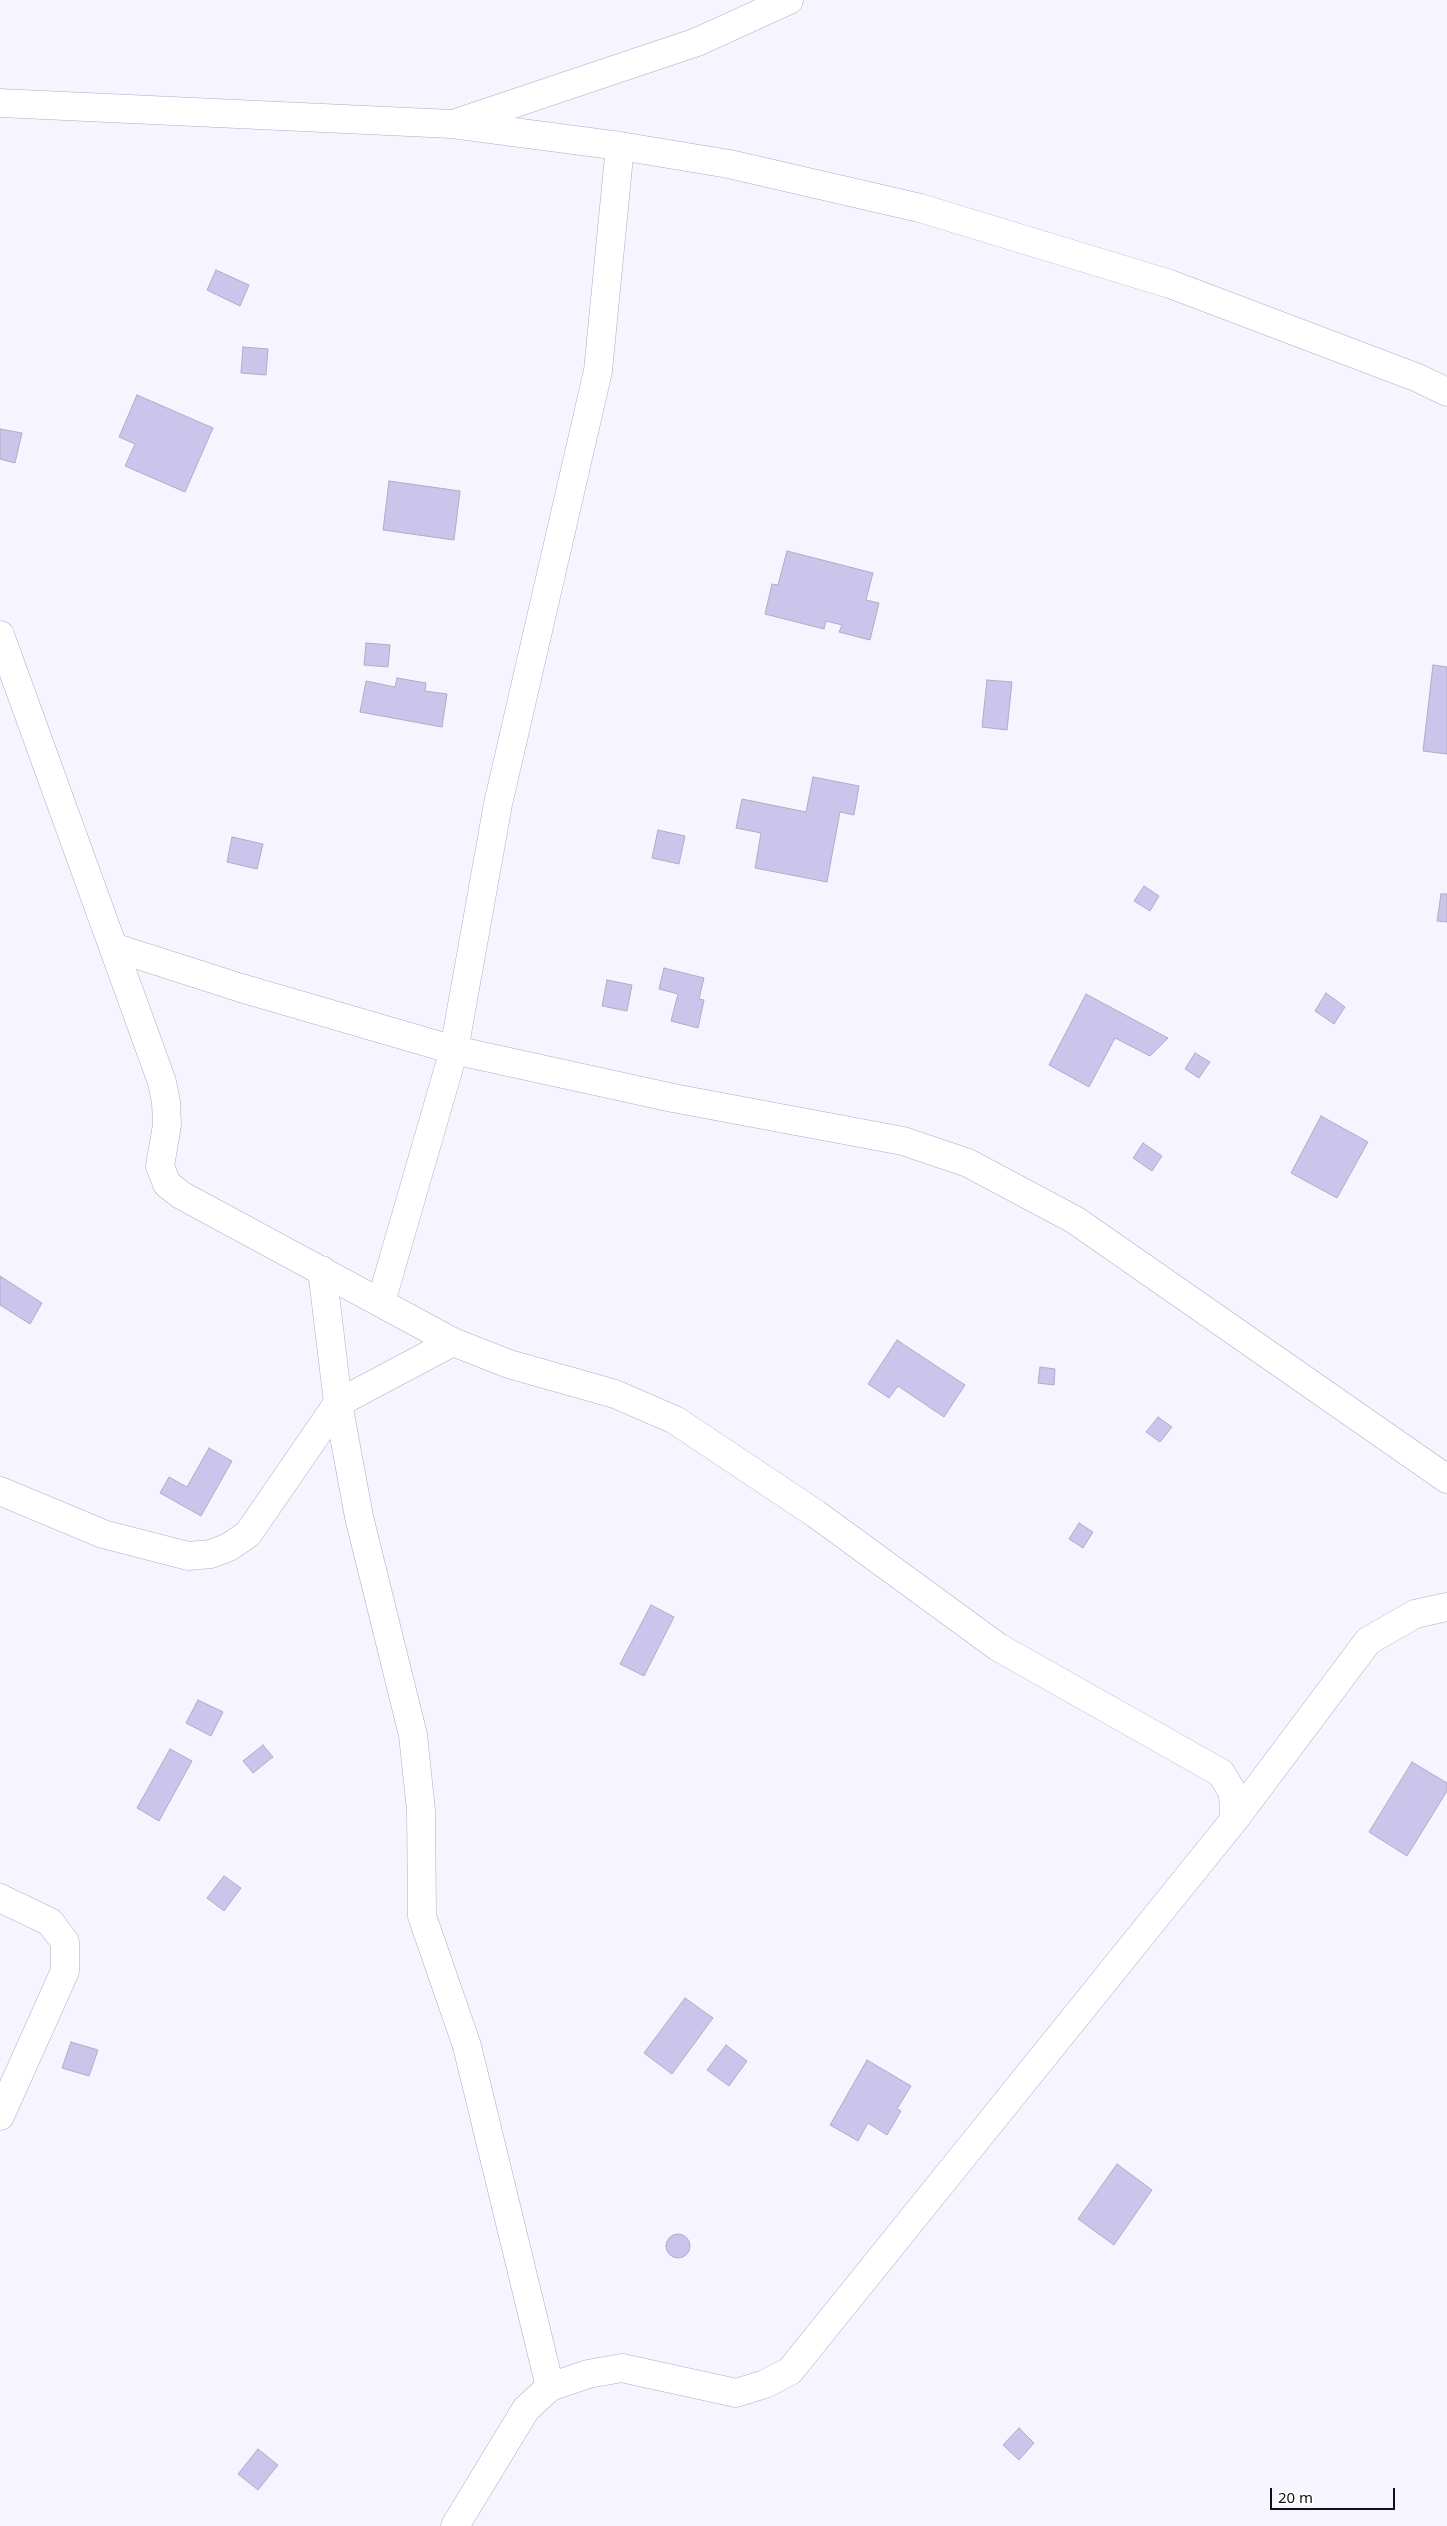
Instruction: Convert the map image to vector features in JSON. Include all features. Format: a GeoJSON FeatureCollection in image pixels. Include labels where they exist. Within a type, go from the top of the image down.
{"type":"FeatureCollection","features":[{"type":"Feature","properties":{"kind":"street"},"geometry":{"type":"LineString","coordinates":[[452,124],[697,42],[789,0]]}},
{"type":"Feature","properties":{"kind":"street"},"geometry":{"type":"LineString","coordinates":[[0,103],[452,124],[620,146],[729,164],[920,208],[1170,284],[1418,378],[1447,392]]}},
{"type":"Feature","properties":{"kind":"street"},"geometry":{"type":"LineString","coordinates":[[381,1302],[454,1050],[498,804],[598,371],[620,146]]}},
{"type":"Feature","properties":{"kind":"street"},"geometry":{"type":"LineString","coordinates":[[0,635],[163,1088],[166,1102],[166,1125],[160,1166],[167,1184],[181,1195],[453,1342],[509,1364],[615,1394],[675,1420],[816,1514],[998,1648],[1221,1773],[1233,1793],[1234,1820]]}},
{"type":"Feature","properties":{"kind":"street"},"geometry":{"type":"LineString","coordinates":[[113,946],[240,988],[454,1050],[673,1098],[904,1141],[968,1162],[1075,1220],[1447,1479]]}},
{"type":"Feature","properties":{"kind":"street"},"geometry":{"type":"LineString","coordinates":[[322,1270],[338,1403],[359,1517],[412,1735],[421,1810],[422,1916],[467,2046],[550,2387]]}},
{"type":"Feature","properties":{"kind":"street"},"geometry":{"type":"LineString","coordinates":[[0,1492],[103,1534],[188,1556],[210,1554],[229,1547],[248,1534],[338,1403],[453,1342]]}},
{"type":"Feature","properties":{"kind":"street"},"geometry":{"type":"LineString","coordinates":[[455,2526],[526,2409],[550,2387],[588,2374],[622,2368],[736,2393],[765,2384],[790,2371],[1234,1820],[1368,1641],[1416,1614],[1447,1607]]}},
{"type":"Feature","properties":{"kind":"street"},"geometry":{"type":"LineString","coordinates":[[0,1898],[50,1922],[65,1942],[65,1971],[0,2116]]}},
{"type":"Feature","properties":{"kind":"building"},"geometry":{"type":"Polygon","coordinates":[[[216,270],[249,285],[240,306],[207,290],[216,270]]]}},
{"type":"Feature","properties":{"kind":"building"},"geometry":{"type":"Polygon","coordinates":[[[243,347],[268,349],[266,375],[241,373],[243,347]]]}},
{"type":"Feature","properties":{"kind":"building"},"geometry":{"type":"Polygon","coordinates":[[[137,395],[213,428],[185,492],[125,466],[135,444],[119,437],[137,395]]]}},
{"type":"Feature","properties":{"kind":"building"},"geometry":{"type":"Polygon","coordinates":[[[0,429],[22,433],[15,463],[0,459],[0,429]]]}},
{"type":"Feature","properties":{"kind":"building"},"geometry":{"type":"Polygon","coordinates":[[[389,481],[460,491],[454,540],[383,530],[389,481]]]}},
{"type":"Feature","properties":{"kind":"building"},"geometry":{"type":"Polygon","coordinates":[[[787,551],[873,573],[866,600],[879,603],[870,640],[839,632],[842,625],[826,621],[824,629],[765,614],[772,584],[778,585],[787,551]]]}},
{"type":"Feature","properties":{"kind":"building"},"geometry":{"type":"Polygon","coordinates":[[[366,643],[390,645],[388,667],[364,665],[366,643]]]}},
{"type":"Feature","properties":{"kind":"building"},"geometry":{"type":"Polygon","coordinates":[[[1433,665],[1447,667],[1447,754],[1423,751],[1433,665]]]}},
{"type":"Feature","properties":{"kind":"building"},"geometry":{"type":"Polygon","coordinates":[[[397,678],[426,683],[425,691],[447,694],[442,727],[360,712],[366,681],[395,687],[397,678]]]}},
{"type":"Feature","properties":{"kind":"building"},"geometry":{"type":"Polygon","coordinates":[[[987,680],[1012,682],[1007,730],[982,727],[987,680]]]}},
{"type":"Feature","properties":{"kind":"building"},"geometry":{"type":"Polygon","coordinates":[[[813,777],[859,786],[854,815],[840,812],[827,882],[755,868],[761,833],[736,828],[742,799],[806,812],[813,777]]]}},
{"type":"Feature","properties":{"kind":"building"},"geometry":{"type":"Polygon","coordinates":[[[658,830],[685,836],[679,864],[652,858],[658,830]]]}},
{"type":"Feature","properties":{"kind":"building"},"geometry":{"type":"Polygon","coordinates":[[[232,837],[263,844],[257,869],[227,862],[232,837]]]}},
{"type":"Feature","properties":{"kind":"building"},"geometry":{"type":"Polygon","coordinates":[[[1144,886],[1159,896],[1150,911],[1134,901],[1144,886]]]}},
{"type":"Feature","properties":{"kind":"building"},"geometry":{"type":"Polygon","coordinates":[[[1441,894],[1447,894],[1447,922],[1437,921],[1441,894]]]}},
{"type":"Feature","properties":{"kind":"building"},"geometry":{"type":"Polygon","coordinates":[[[664,968],[704,978],[699,999],[704,1000],[698,1028],[671,1021],[678,994],[659,989],[664,968]]]}},
{"type":"Feature","properties":{"kind":"building"},"geometry":{"type":"Polygon","coordinates":[[[607,980],[632,985],[627,1011],[602,1006],[607,980]]]}},
{"type":"Feature","properties":{"kind":"building"},"geometry":{"type":"Polygon","coordinates":[[[1326,993],[1345,1007],[1334,1024],[1315,1011],[1326,993]]]}},
{"type":"Feature","properties":{"kind":"building"},"geometry":{"type":"Polygon","coordinates":[[[1086,994],[1168,1038],[1150,1056],[1115,1038],[1089,1087],[1049,1065],[1086,994]]]}},
{"type":"Feature","properties":{"kind":"building"},"geometry":{"type":"Polygon","coordinates":[[[1195,1053],[1210,1062],[1199,1078],[1185,1069],[1195,1053]]]}},
{"type":"Feature","properties":{"kind":"building"},"geometry":{"type":"Polygon","coordinates":[[[1321,1116],[1368,1142],[1337,1198],[1291,1173],[1321,1116]]]}},
{"type":"Feature","properties":{"kind":"building"},"geometry":{"type":"Polygon","coordinates":[[[1143,1143],[1162,1156],[1152,1171],[1133,1158],[1143,1143]]]}},
{"type":"Feature","properties":{"kind":"building"},"geometry":{"type":"Polygon","coordinates":[[[0,1276],[42,1303],[30,1324],[0,1305],[0,1276]]]}},
{"type":"Feature","properties":{"kind":"building"},"geometry":{"type":"Polygon","coordinates":[[[897,1340],[965,1385],[944,1417],[898,1386],[889,1398],[868,1384],[897,1340]]]}},
{"type":"Feature","properties":{"kind":"building"},"geometry":{"type":"Polygon","coordinates":[[[1040,1367],[1055,1369],[1054,1385],[1038,1383],[1040,1367]]]}},
{"type":"Feature","properties":{"kind":"building"},"geometry":{"type":"Polygon","coordinates":[[[1158,1417],[1172,1427],[1160,1442],[1146,1432],[1158,1417]]]}},
{"type":"Feature","properties":{"kind":"building"},"geometry":{"type":"Polygon","coordinates":[[[209,1448],[232,1461],[201,1516],[160,1493],[169,1477],[187,1487],[209,1448]]]}},
{"type":"Feature","properties":{"kind":"building"},"geometry":{"type":"Polygon","coordinates":[[[1079,1523],[1093,1532],[1083,1548],[1069,1539],[1079,1523]]]}},
{"type":"Feature","properties":{"kind":"building"},"geometry":{"type":"Polygon","coordinates":[[[651,1605],[674,1617],[644,1676],[620,1664],[651,1605]]]}},
{"type":"Feature","properties":{"kind":"building"},"geometry":{"type":"Polygon","coordinates":[[[198,1700],[223,1712],[211,1736],[186,1723],[198,1700]]]}},
{"type":"Feature","properties":{"kind":"building"},"geometry":{"type":"Polygon","coordinates":[[[263,1745],[273,1757],[253,1773],[243,1761],[263,1745]]]}},
{"type":"Feature","properties":{"kind":"building"},"geometry":{"type":"Polygon","coordinates":[[[170,1749],[192,1761],[159,1821],[137,1808],[170,1749]]]}},
{"type":"Feature","properties":{"kind":"building"},"geometry":{"type":"Polygon","coordinates":[[[1412,1762],[1447,1783],[1447,1791],[1407,1856],[1369,1832],[1412,1762]]]}},
{"type":"Feature","properties":{"kind":"building"},"geometry":{"type":"Polygon","coordinates":[[[224,1876],[241,1888],[224,1911],[207,1898],[224,1876]]]}},
{"type":"Feature","properties":{"kind":"building"},"geometry":{"type":"Polygon","coordinates":[[[685,1998],[713,2018],[672,2074],[644,2053],[685,1998]]]}},
{"type":"Feature","properties":{"kind":"building"},"geometry":{"type":"Polygon","coordinates":[[[71,2042],[98,2050],[89,2076],[62,2068],[71,2042]]]}},
{"type":"Feature","properties":{"kind":"building"},"geometry":{"type":"Polygon","coordinates":[[[726,2045],[747,2061],[729,2086],[707,2070],[726,2045]]]}},
{"type":"Feature","properties":{"kind":"building"},"geometry":{"type":"Polygon","coordinates":[[[867,2060],[911,2086],[897,2109],[901,2111],[887,2135],[868,2123],[858,2141],[830,2125],[867,2060]]]}},
{"type":"Feature","properties":{"kind":"building"},"geometry":{"type":"Polygon","coordinates":[[[1117,2164],[1152,2190],[1114,2245],[1078,2219],[1117,2164]]]}},
{"type":"Feature","properties":{"kind":"building"},"geometry":{"type":"Polygon","coordinates":[[[678,2234],[686,2238],[690,2246],[686,2254],[678,2258],[670,2254],[666,2246],[670,2238],[678,2234]]]}},
{"type":"Feature","properties":{"kind":"building"},"geometry":{"type":"Polygon","coordinates":[[[1019,2428],[1034,2443],[1019,2460],[1003,2445],[1019,2428]]]}},
{"type":"Feature","properties":{"kind":"building"},"geometry":{"type":"Polygon","coordinates":[[[258,2449],[278,2465],[258,2490],[238,2474],[258,2449]]]}}]}
